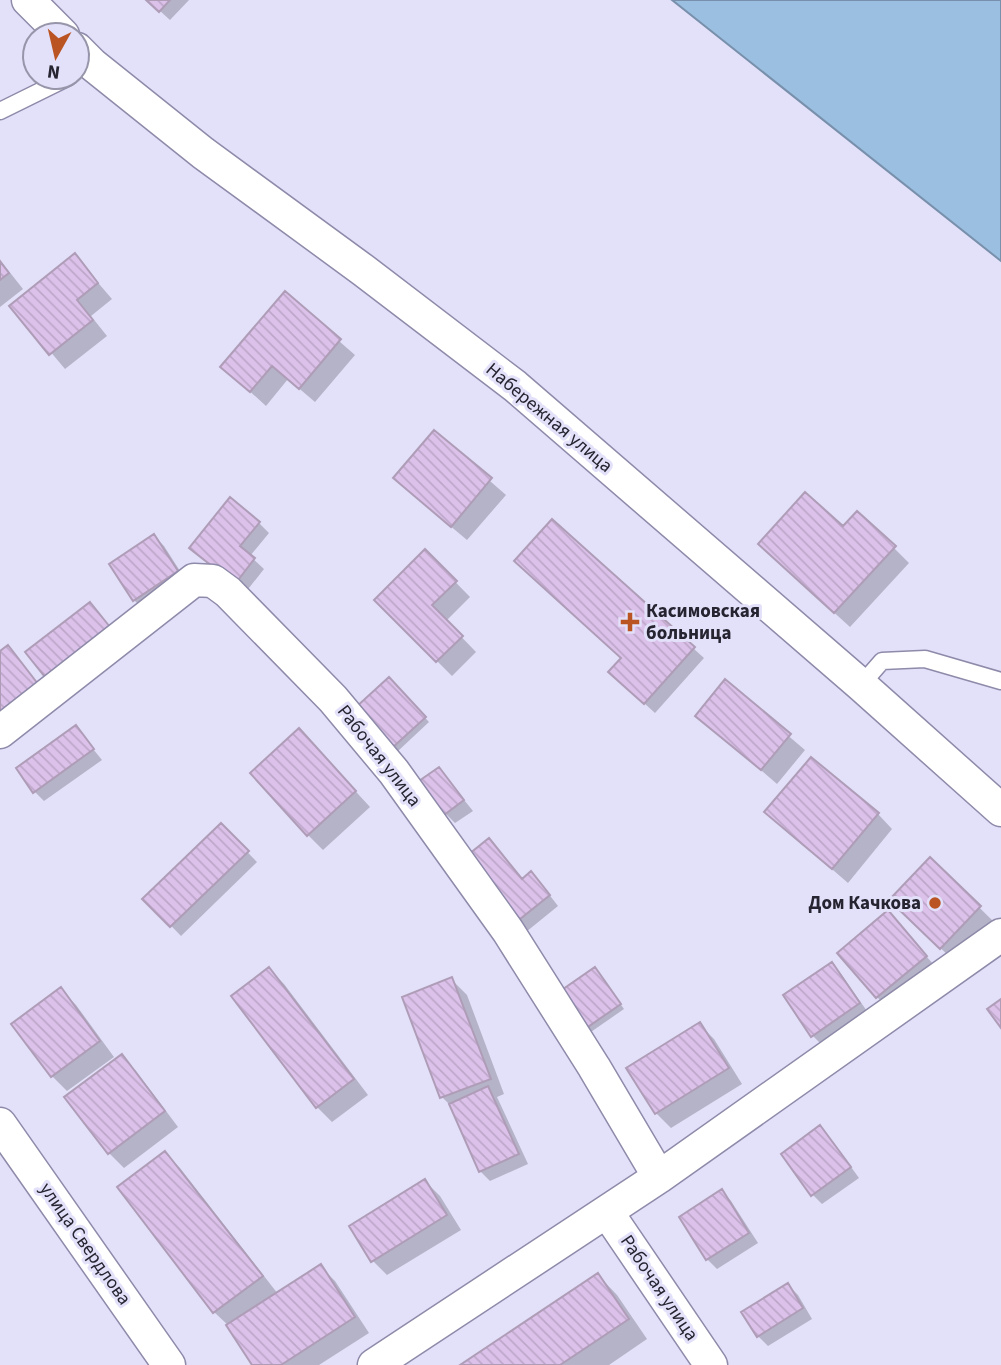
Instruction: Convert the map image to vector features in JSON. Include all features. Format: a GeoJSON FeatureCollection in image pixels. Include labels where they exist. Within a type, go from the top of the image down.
{"type":"FeatureCollection","features":[{"type":"Feature","properties":{"kind":"street"},"geometry":{"type":"LineString","coordinates":[[29,0],[49,21]]}},
{"type":"Feature","properties":{"kind":"street","name":"Набережная улица"},"geometry":{"type":"LineString","coordinates":[[91,74],[363,270],[515,386],[861,685],[1001,810]]}},
{"type":"Feature","properties":{"kind":"street","name":"Рабочая улица"},"geometry":{"type":"LineString","coordinates":[[0,732],[194,580],[213,581],[228,592],[334,699],[394,772],[508,932],[594,1067],[659,1177]]}},
{"type":"Feature","properties":{"kind":"street"},"geometry":{"type":"LineString","coordinates":[[374,1365],[659,1177],[1001,935]]}},
{"type":"Feature","properties":{"kind":"street","name":"улица Свердлова"},"geometry":{"type":"LineString","coordinates":[[0,1124],[169,1365]]}},
{"type":"Feature","properties":{"kind":"street","name":"Рабочая улица"},"geometry":{"type":"LineString","coordinates":[[607,1212],[711,1365]]}},
{"type":"Feature","properties":{"kind":"lane"},"geometry":{"type":"LineString","coordinates":[[0,111],[35,91]]}},
{"type":"Feature","properties":{"kind":"lane"},"geometry":{"type":"LineString","coordinates":[[861,685],[882,661],[925,659],[1001,681]]}},
{"type":"Feature","properties":{"kind":"water"},"geometry":{"type":"Polygon","coordinates":[[[672,0],[1001,0],[1001,261],[672,0]]]}},
{"type":"Feature","properties":{"kind":"building"},"geometry":{"type":"Polygon","coordinates":[[[146,0],[170,0],[159,12],[146,0]]]}},
{"type":"Feature","properties":{"kind":"building"},"geometry":{"type":"Polygon","coordinates":[[[75,253],[98,283],[77,300],[93,320],[49,355],[9,306],[75,253]]]}},
{"type":"Feature","properties":{"kind":"building"},"geometry":{"type":"Polygon","coordinates":[[[0,261],[9,273],[0,280],[0,261]]]}},
{"type":"Feature","properties":{"kind":"building"},"geometry":{"type":"Polygon","coordinates":[[[285,291],[341,339],[299,389],[272,366],[250,392],[220,367],[285,291]]]}},
{"type":"Feature","properties":{"kind":"building"},"geometry":{"type":"Polygon","coordinates":[[[434,430],[492,478],[451,527],[393,478],[434,430]]]}},
{"type":"Feature","properties":{"kind":"building"},"geometry":{"type":"Polygon","coordinates":[[[805,492],[843,526],[857,511],[896,546],[834,613],[758,544],[805,492]]]}},
{"type":"Feature","properties":{"kind":"building"},"geometry":{"type":"Polygon","coordinates":[[[230,497],[260,522],[240,546],[255,558],[235,584],[189,548],[230,497]]]}},
{"type":"Feature","properties":{"kind":"building"},"geometry":{"type":"Polygon","coordinates":[[[552,519],[695,647],[644,704],[608,672],[621,658],[514,561],[552,519]]]}},
{"type":"Feature","properties":{"kind":"building"},"geometry":{"type":"Polygon","coordinates":[[[154,534],[178,571],[133,601],[109,564],[154,534]]]}},
{"type":"Feature","properties":{"kind":"building"},"geometry":{"type":"Polygon","coordinates":[[[425,549],[457,581],[432,605],[463,636],[436,662],[374,600],[425,549]]]}},
{"type":"Feature","properties":{"kind":"building"},"geometry":{"type":"Polygon","coordinates":[[[90,602],[110,627],[45,677],[25,652],[90,602]]]}},
{"type":"Feature","properties":{"kind":"building"},"geometry":{"type":"Polygon","coordinates":[[[8,645],[38,684],[0,712],[0,651],[8,645]]]}},
{"type":"Feature","properties":{"kind":"building"},"geometry":{"type":"Polygon","coordinates":[[[389,677],[426,717],[392,748],[355,708],[389,677]]]}},
{"type":"Feature","properties":{"kind":"building"},"geometry":{"type":"Polygon","coordinates":[[[725,679],[791,734],[761,770],[695,716],[725,679]]]}},
{"type":"Feature","properties":{"kind":"building"},"geometry":{"type":"Polygon","coordinates":[[[76,725],[94,749],[33,793],[16,768],[76,725]]]}},
{"type":"Feature","properties":{"kind":"building"},"geometry":{"type":"Polygon","coordinates":[[[299,728],[356,791],[307,836],[250,773],[299,728]]]}},
{"type":"Feature","properties":{"kind":"building"},"geometry":{"type":"Polygon","coordinates":[[[811,757],[879,813],[832,869],[764,812],[811,757]]]}},
{"type":"Feature","properties":{"kind":"building"},"geometry":{"type":"Polygon","coordinates":[[[439,767],[464,800],[444,815],[419,781],[439,767]]]}},
{"type":"Feature","properties":{"kind":"building"},"geometry":{"type":"Polygon","coordinates":[[[221,823],[249,851],[170,927],[142,899],[221,823]]]}},
{"type":"Feature","properties":{"kind":"building"},"geometry":{"type":"Polygon","coordinates":[[[489,838],[522,879],[531,871],[550,895],[515,923],[463,859],[489,838]]]}},
{"type":"Feature","properties":{"kind":"building","name":"Дом Качкова"},"geometry":{"type":"Polygon","coordinates":[[[930,857],[981,906],[940,949],[889,900],[930,857]]]}},
{"type":"Feature","properties":{"kind":"building"},"geometry":{"type":"Polygon","coordinates":[[[888,910],[927,956],[876,998],[837,953],[888,910]]]}},
{"type":"Feature","properties":{"kind":"building"},"geometry":{"type":"Polygon","coordinates":[[[832,962],[860,1003],[811,1037],[783,995],[832,962]]]}},
{"type":"Feature","properties":{"kind":"building"},"geometry":{"type":"Polygon","coordinates":[[[269,967],[354,1079],[316,1108],[231,996],[269,967]]]}},
{"type":"Feature","properties":{"kind":"building"},"geometry":{"type":"Polygon","coordinates":[[[595,967],[621,1004],[582,1031],[556,994],[595,967]]]}},
{"type":"Feature","properties":{"kind":"building"},"geometry":{"type":"Polygon","coordinates":[[[452,977],[491,1079],[440,1098],[402,997],[452,977]]]}},
{"type":"Feature","properties":{"kind":"building"},"geometry":{"type":"Polygon","coordinates":[[[61,987],[100,1041],[51,1077],[11,1024],[61,987]]]}},
{"type":"Feature","properties":{"kind":"building"},"geometry":{"type":"Polygon","coordinates":[[[1001,999],[1001,1028],[987,1009],[1001,999]]]}},
{"type":"Feature","properties":{"kind":"building"},"geometry":{"type":"Polygon","coordinates":[[[700,1022],[729,1068],[655,1114],[626,1068],[700,1022]]]}},
{"type":"Feature","properties":{"kind":"building"},"geometry":{"type":"Polygon","coordinates":[[[122,1054],[165,1111],[108,1154],[64,1097],[122,1054]]]}},
{"type":"Feature","properties":{"kind":"building"},"geometry":{"type":"Polygon","coordinates":[[[488,1086],[519,1154],[479,1172],[449,1104],[488,1086]]]}},
{"type":"Feature","properties":{"kind":"building"},"geometry":{"type":"Polygon","coordinates":[[[820,1125],[851,1167],[811,1196],[781,1154],[820,1125]]]}},
{"type":"Feature","properties":{"kind":"building"},"geometry":{"type":"Polygon","coordinates":[[[165,1151],[263,1276],[213,1313],[117,1187],[165,1151]]]}},
{"type":"Feature","properties":{"kind":"building"},"geometry":{"type":"Polygon","coordinates":[[[425,1179],[447,1215],[371,1262],[349,1226],[425,1179]]]}},
{"type":"Feature","properties":{"kind":"building"},"geometry":{"type":"Polygon","coordinates":[[[722,1189],[749,1233],[706,1260],[679,1217],[722,1189]]]}},
{"type":"Feature","properties":{"kind":"building"},"geometry":{"type":"Polygon","coordinates":[[[321,1264],[355,1317],[281,1365],[252,1365],[226,1325],[321,1264]]]}},
{"type":"Feature","properties":{"kind":"building"},"geometry":{"type":"Polygon","coordinates":[[[598,1273],[629,1319],[560,1365],[460,1365],[598,1273]]]}},
{"type":"Feature","properties":{"kind":"building"},"geometry":{"type":"Polygon","coordinates":[[[788,1283],[803,1308],[757,1337],[741,1312],[788,1283]]]}},
{"type":"Feature","properties":{"kind":"place","name":"Касимовская больница"},"geometry":{"type":"Point","coordinates":[630,622]}},
{"type":"Feature","properties":{"kind":"place","name":"Дом Качкова"},"geometry":{"type":"Point","coordinates":[935,903]}}]}
